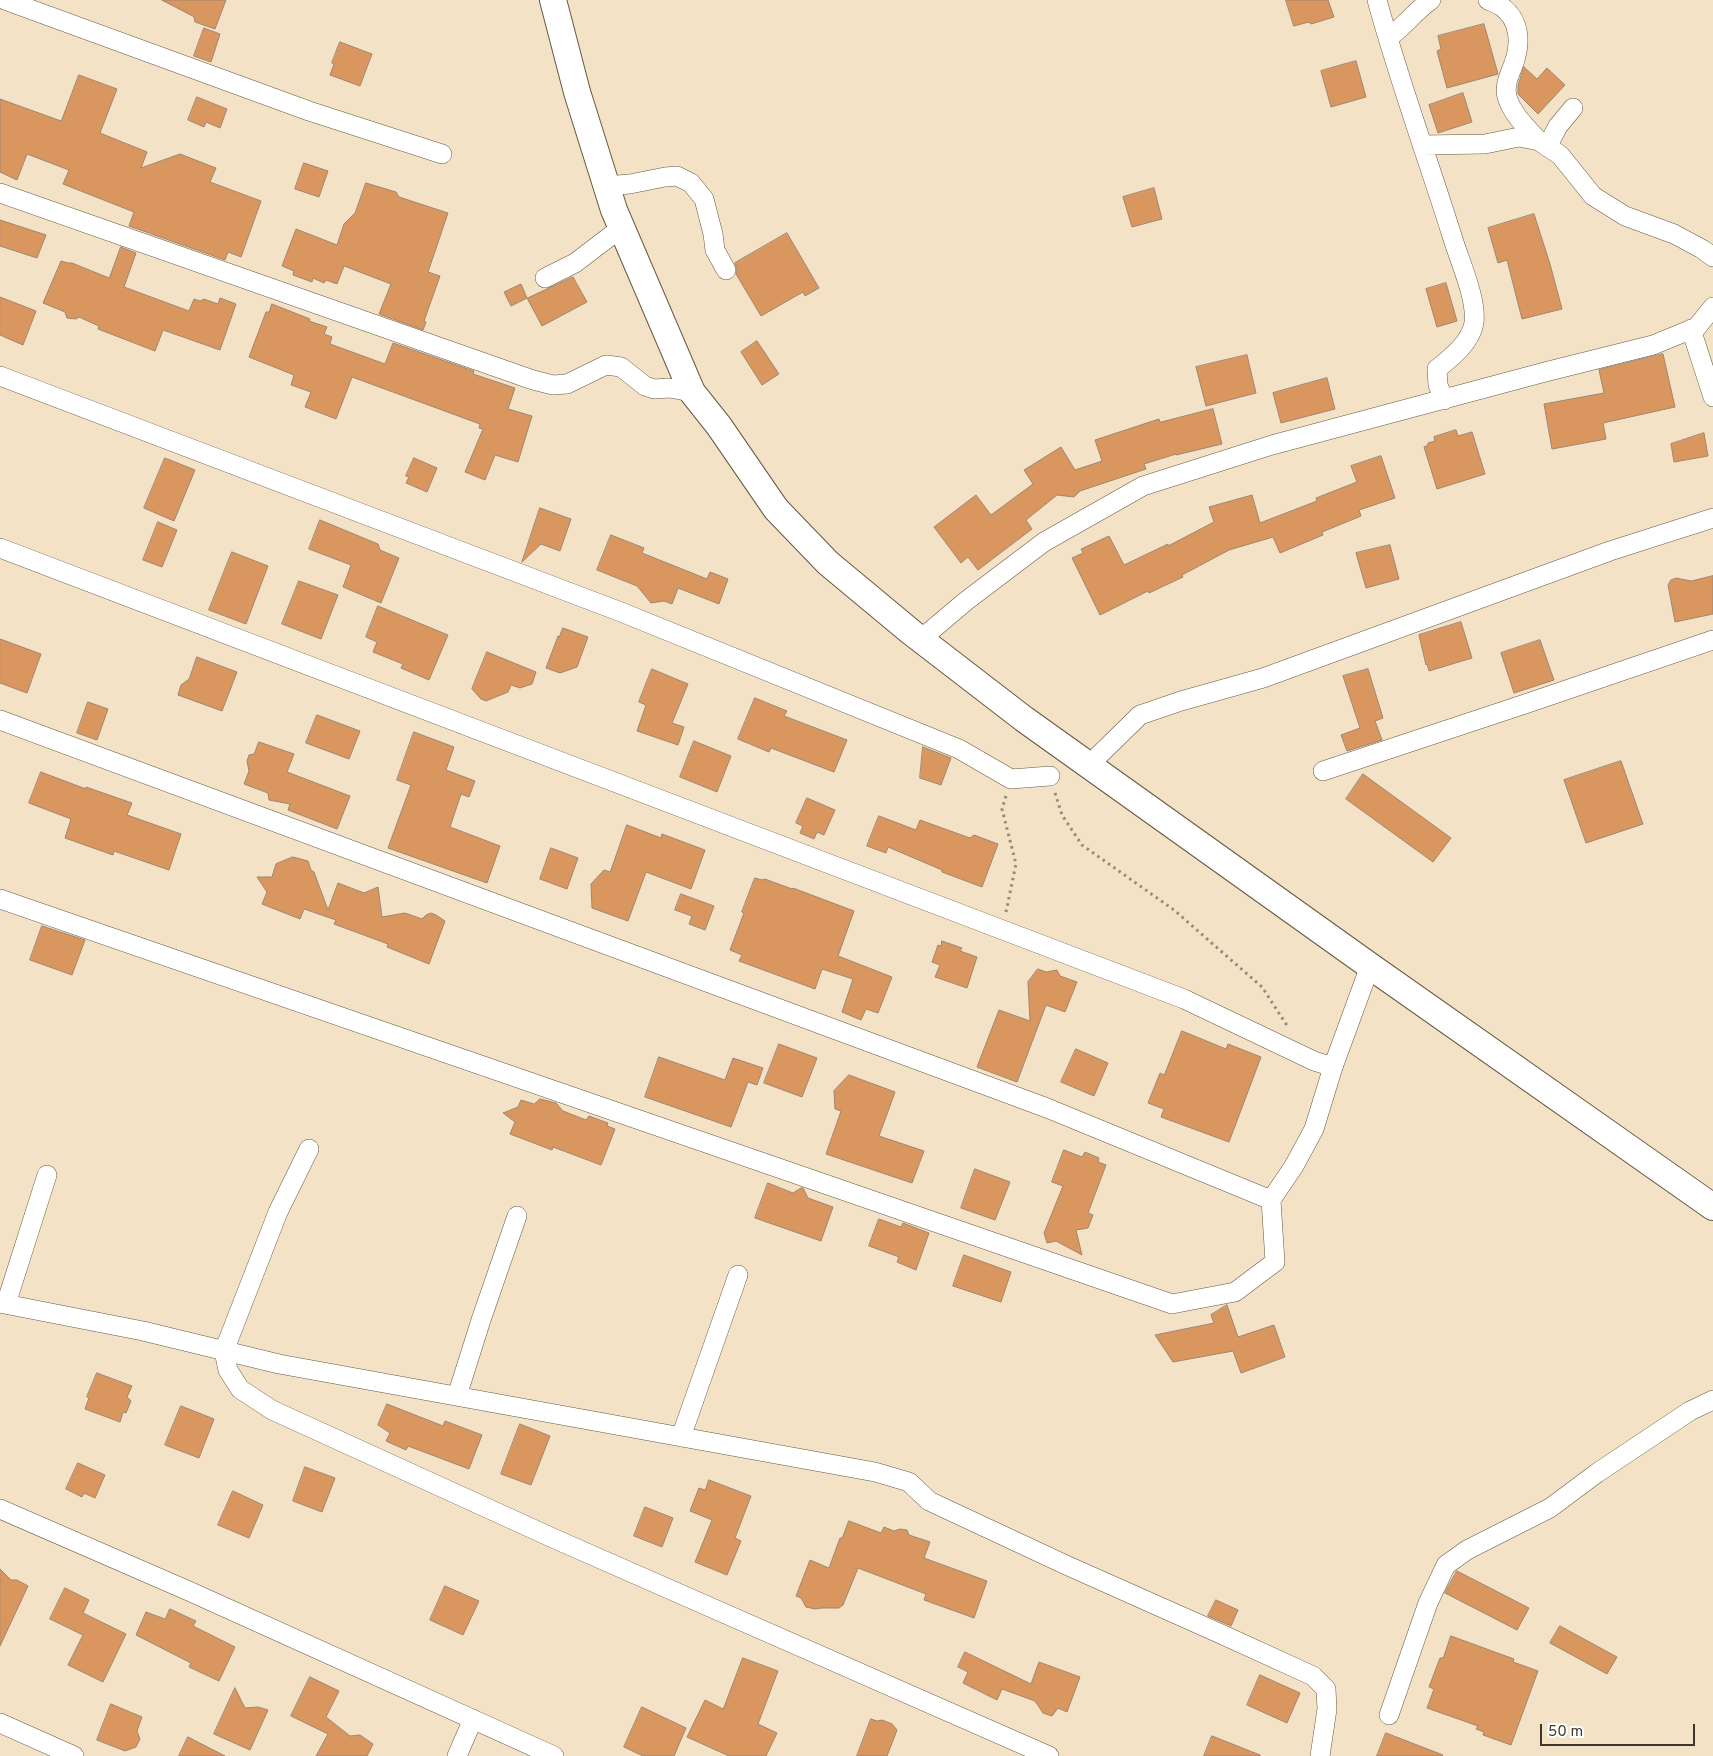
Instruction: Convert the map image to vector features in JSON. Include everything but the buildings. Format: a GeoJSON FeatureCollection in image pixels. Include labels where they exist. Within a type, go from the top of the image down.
{"type":"FeatureCollection","features":[{"type":"Feature","properties":{"kind":"main road"},"geometry":{"type":"LineString","coordinates":[[553,0],[577,92],[606,186],[621,228],[692,392],[719,426],[776,509],[828,563],[921,639],[1024,718],[1370,966],[1713,1207]]}},
{"type":"Feature","properties":{"kind":"street"},"geometry":{"type":"LineString","coordinates":[[5,0],[310,111],[442,154]]}},
{"type":"Feature","properties":{"kind":"street"},"geometry":{"type":"LineString","coordinates":[[1388,38],[1401,29],[1430,0]]}},
{"type":"Feature","properties":{"kind":"street"},"geometry":{"type":"LineString","coordinates":[[1488,0],[1502,7],[1516,23],[1518,45],[1507,80],[1507,96],[1517,115],[1543,144],[1560,155],[1593,196],[1624,216],[1674,234],[1713,257]]}},
{"type":"Feature","properties":{"kind":"street"},"geometry":{"type":"LineString","coordinates":[[1380,3],[1399,78],[1474,305],[1474,324],[1466,341],[1452,357],[1437,369],[1438,385],[1444,400]]}},
{"type":"Feature","properties":{"kind":"street"},"geometry":{"type":"LineString","coordinates":[[1543,144],[1573,108]]}},
{"type":"Feature","properties":{"kind":"street"},"geometry":{"type":"LineString","coordinates":[[1422,144],[1485,144],[1519,137],[1543,144]]}},
{"type":"Feature","properties":{"kind":"street"},"geometry":{"type":"LineString","coordinates":[[606,186],[677,176],[691,183],[704,199],[715,250],[726,270]]}},
{"type":"Feature","properties":{"kind":"street"},"geometry":{"type":"LineString","coordinates":[[0,193],[533,380],[553,385],[567,384],[606,365],[621,367],[645,386],[654,389],[669,388],[692,392]]}},
{"type":"Feature","properties":{"kind":"street"},"geometry":{"type":"LineString","coordinates":[[545,278],[575,263],[621,228]]}},
{"type":"Feature","properties":{"kind":"street"},"geometry":{"type":"LineString","coordinates":[[921,639],[966,601],[1044,542],[1143,486],[1272,445],[1653,345],[1698,327],[1713,307]]}},
{"type":"Feature","properties":{"kind":"street"},"geometry":{"type":"LineString","coordinates":[[1691,329],[1713,395]]}},
{"type":"Feature","properties":{"kind":"street"},"geometry":{"type":"LineString","coordinates":[[0,376],[630,616],[959,748],[1011,779],[1050,776]]}},
{"type":"Feature","properties":{"kind":"street"},"geometry":{"type":"LineString","coordinates":[[1089,765],[1140,715],[1181,701],[1263,678],[1610,551],[1713,518]]}},
{"type":"Feature","properties":{"kind":"street"},"geometry":{"type":"LineString","coordinates":[[0,548],[1184,1000],[1309,1059],[1333,1067]]}},
{"type":"Feature","properties":{"kind":"street"},"geometry":{"type":"LineString","coordinates":[[1323,771],[1713,640]]}},
{"type":"Feature","properties":{"kind":"street"},"geometry":{"type":"LineString","coordinates":[[0,720],[1047,1108],[1271,1200]]}},
{"type":"Feature","properties":{"kind":"street"},"geometry":{"type":"LineString","coordinates":[[0,899],[1172,1304],[1235,1292],[1276,1262],[1271,1200],[1294,1166],[1314,1129],[1333,1067],[1370,966]]}},
{"type":"Feature","properties":{"kind":"street"},"geometry":{"type":"LineString","coordinates":[[309,1149],[278,1212],[224,1351],[228,1370],[240,1388],[272,1410],[555,1539],[1049,1756]]}},
{"type":"Feature","properties":{"kind":"street"},"geometry":{"type":"LineString","coordinates":[[47,1175],[3,1304],[142,1331],[280,1364],[875,1472],[909,1482],[928,1501],[1313,1676],[1326,1689],[1327,1709],[1320,1756]]}},
{"type":"Feature","properties":{"kind":"street"},"geometry":{"type":"LineString","coordinates":[[457,1396],[517,1216]]}},
{"type":"Feature","properties":{"kind":"street"},"geometry":{"type":"LineString","coordinates":[[682,1437],[738,1275]]}},
{"type":"Feature","properties":{"kind":"street"},"geometry":{"type":"LineString","coordinates":[[1389,1715],[1428,1604],[1446,1565],[1467,1550],[1550,1508],[1597,1473],[1690,1411],[1713,1400]]}},
{"type":"Feature","properties":{"kind":"street"},"geometry":{"type":"LineString","coordinates":[[0,1510],[191,1592],[554,1756]]}},
{"type":"Feature","properties":{"kind":"street"},"geometry":{"type":"LineString","coordinates":[[457,1756],[473,1719]]}},
{"type":"Feature","properties":{"kind":"street"},"geometry":{"type":"LineString","coordinates":[[0,1723],[74,1756]]}},
{"type":"Feature","properties":{"kind":"path"},"geometry":{"type":"LineString","coordinates":[[1050,776],[1062,815],[1082,845],[1174,910],[1262,987],[1309,1059]]}},
{"type":"Feature","properties":{"kind":"path"},"geometry":{"type":"LineString","coordinates":[[1002,930],[1016,864],[1002,809],[1011,779]]}}]}
